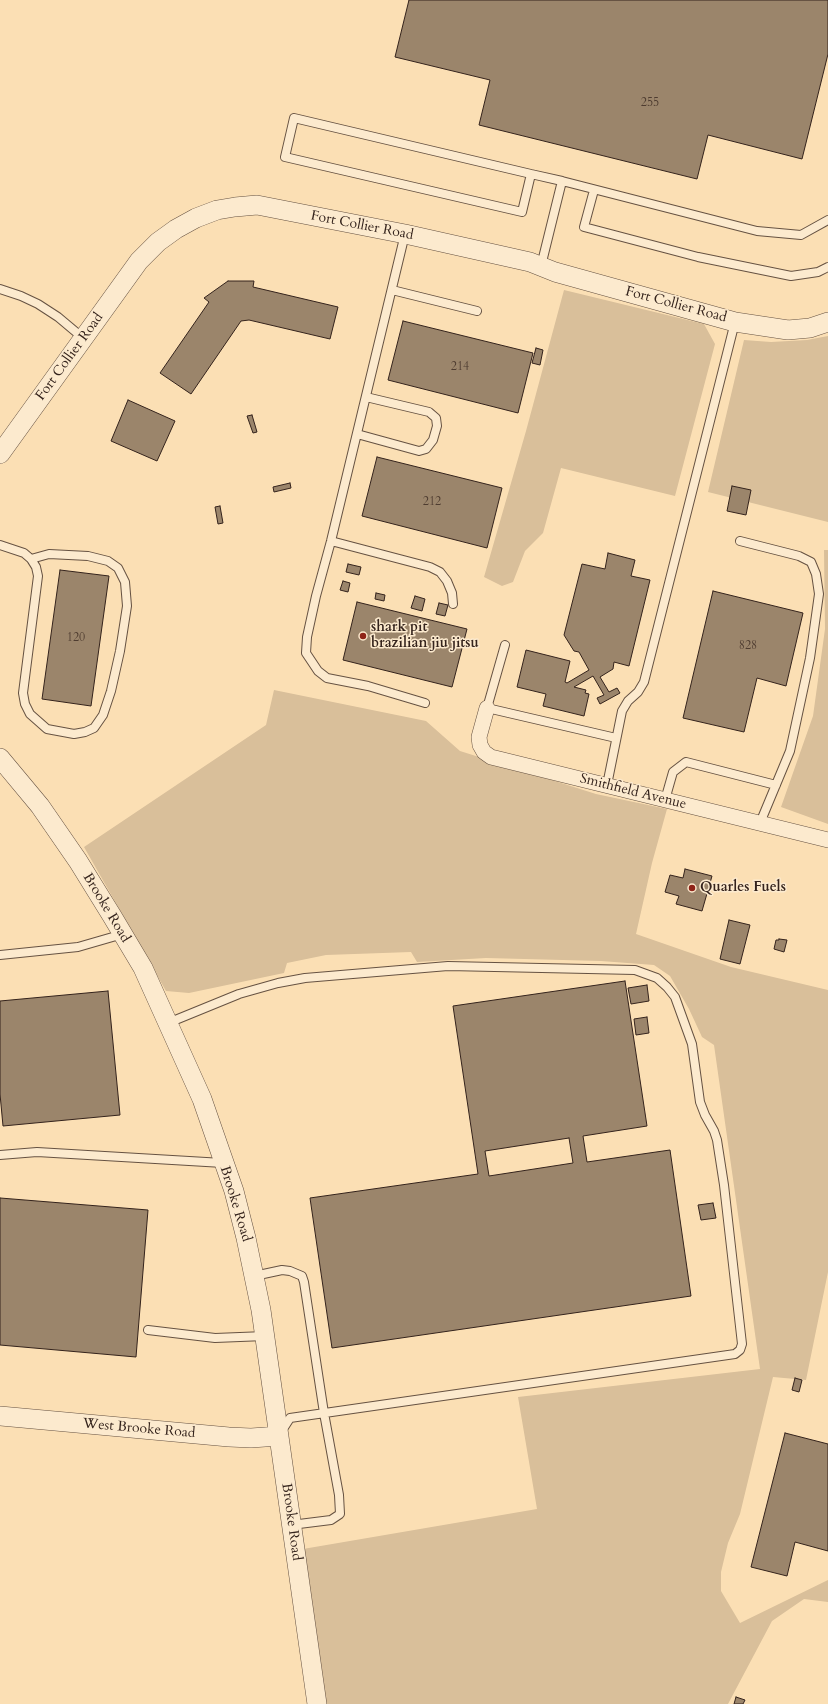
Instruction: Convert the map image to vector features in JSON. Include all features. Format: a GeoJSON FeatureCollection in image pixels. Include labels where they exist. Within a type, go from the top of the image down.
{"type":"FeatureCollection","features":[{"type":"Feature","properties":{"kind":"street","name":"Fort Collier Road"},"geometry":{"type":"LineString","coordinates":[[0,454],[139,261],[158,242],[176,229],[196,218],[217,210],[235,207],[257,205],[405,234],[530,262],[555,272],[735,322],[788,330],[810,328],[828,322]]}},
{"type":"Feature","properties":{"kind":"street","name":"Smithfield Avenue"},"geometry":{"type":"LineString","coordinates":[[487,708],[479,737],[480,745],[484,752],[491,757],[828,840]]}},
{"type":"Feature","properties":{"kind":"street","name":"Brooke Road"},"geometry":{"type":"LineString","coordinates":[[0,758],[40,806],[78,860],[142,968],[202,1099],[234,1191],[254,1276],[265,1336],[317,1704]]}},
{"type":"Feature","properties":{"kind":"street","name":"West Brooke Road"},"geometry":{"type":"LineString","coordinates":[[0,1416],[229,1437],[251,1438],[279,1436]]}},
{"type":"Feature","properties":{"kind":"lane"},"geometry":{"type":"LineString","coordinates":[[531,174],[522,212],[285,157],[294,118],[562,181],[757,231],[801,234],[828,220]]}},
{"type":"Feature","properties":{"kind":"lane"},"geometry":{"type":"LineString","coordinates":[[541,266],[562,181]]}},
{"type":"Feature","properties":{"kind":"lane"},"geometry":{"type":"LineString","coordinates":[[594,190],[584,226],[698,257],[791,276],[818,272],[828,267]]}},
{"type":"Feature","properties":{"kind":"lane"},"geometry":{"type":"LineString","coordinates":[[405,234],[307,636],[306,653],[311,663],[327,678],[368,686],[425,702]]}},
{"type":"Feature","properties":{"kind":"lane"},"geometry":{"type":"LineString","coordinates":[[0,289],[38,304],[58,317],[83,338]]}},
{"type":"Feature","properties":{"kind":"lane"},"geometry":{"type":"LineString","coordinates":[[392,290],[477,311]]}},
{"type":"Feature","properties":{"kind":"lane"},"geometry":{"type":"LineString","coordinates":[[607,785],[622,710],[628,701],[638,692],[644,682],[735,322]]}},
{"type":"Feature","properties":{"kind":"lane"},"geometry":{"type":"LineString","coordinates":[[357,434],[419,451],[426,449],[433,440],[437,426],[436,418],[429,412],[366,397]]}},
{"type":"Feature","properties":{"kind":"lane"},"geometry":{"type":"LineString","coordinates":[[331,540],[430,567],[440,572],[447,581],[452,593],[453,604]]}},
{"type":"Feature","properties":{"kind":"lane"},"geometry":{"type":"LineString","coordinates":[[740,541],[799,556],[811,562],[816,574],[819,594],[810,658],[790,751],[760,823]]}},
{"type":"Feature","properties":{"kind":"lane"},"geometry":{"type":"LineString","coordinates":[[0,545],[24,553],[31,559],[36,567],[38,576],[23,693],[25,704],[30,714],[47,729],[74,734],[85,732],[94,728],[102,715],[111,691],[120,651],[127,606],[125,582],[118,568],[108,561],[88,556],[49,554],[31,559]]}},
{"type":"Feature","properties":{"kind":"lane"},"geometry":{"type":"LineString","coordinates":[[505,645],[487,708],[616,738]]}},
{"type":"Feature","properties":{"kind":"lane"},"geometry":{"type":"LineString","coordinates":[[665,800],[673,772],[686,762],[776,785]]}},
{"type":"Feature","properties":{"kind":"lane"},"geometry":{"type":"LineString","coordinates":[[0,955],[78,947],[123,934]]}},
{"type":"Feature","properties":{"kind":"lane"},"geometry":{"type":"LineString","coordinates":[[167,1023],[239,994],[278,983],[305,978],[448,966],[635,970],[657,978],[675,997],[682,1012],[692,1044],[700,1102],[717,1140],[742,1344],[740,1350],[730,1356],[290,1418],[279,1436]]}},
{"type":"Feature","properties":{"kind":"lane"},"geometry":{"type":"LineString","coordinates":[[0,1155],[37,1152],[223,1163]]}},
{"type":"Feature","properties":{"kind":"lane"},"geometry":{"type":"LineString","coordinates":[[254,1276],[282,1270],[296,1272],[302,1276],[339,1495],[340,1514],[331,1520],[291,1525]]}},
{"type":"Feature","properties":{"kind":"lane"},"geometry":{"type":"LineString","coordinates":[[148,1330],[216,1338],[265,1336]]}},
{"type":"Feature","properties":{"kind":"shaded area"},"geometry":{"type":"Polygon","coordinates":[[[564,290],[704,324],[715,344],[675,496],[561,468],[543,533],[525,551],[513,582],[502,586],[484,577],[526,431],[564,290]]]}},
{"type":"Feature","properties":{"kind":"shaded area"},"geometry":{"type":"Polygon","coordinates":[[[828,336],[828,522],[708,492],[744,340],[771,342],[807,340],[828,336]]]}},
{"type":"Feature","properties":{"kind":"shaded area"},"geometry":{"type":"Polygon","coordinates":[[[824,550],[828,550],[828,824],[781,807],[813,716],[825,629],[824,550]]]}},
{"type":"Feature","properties":{"kind":"shaded area"},"geometry":{"type":"Polygon","coordinates":[[[274,690],[426,721],[460,751],[596,794],[667,809],[652,863],[636,934],[731,967],[828,990],[828,1272],[806,1380],[773,1377],[740,1514],[728,1543],[721,1572],[721,1591],[740,1623],[828,1580],[828,1602],[804,1599],[772,1621],[728,1704],[326,1704],[303,1549],[537,1509],[518,1397],[760,1369],[714,1045],[702,1037],[689,1009],[670,976],[654,965],[601,961],[486,958],[417,962],[411,952],[326,955],[287,963],[284,973],[189,993],[166,991],[84,847],[266,725],[274,690]]]}},
{"type":"Feature","properties":{"kind":"building"},"geometry":{"type":"Polygon","coordinates":[[[409,0],[828,0],[828,54],[802,159],[708,135],[697,179],[479,125],[490,80],[395,57],[409,0]]]}},
{"type":"Feature","properties":{"kind":"building"},"geometry":{"type":"Polygon","coordinates":[[[228,281],[254,281],[253,287],[338,307],[330,339],[249,320],[241,321],[191,394],[160,373],[209,302],[204,298],[228,281]]]}},
{"type":"Feature","properties":{"kind":"building"},"geometry":{"type":"Polygon","coordinates":[[[403,321],[533,353],[518,413],[388,380],[403,321]]]}},
{"type":"Feature","properties":{"kind":"building"},"geometry":{"type":"Polygon","coordinates":[[[536,348],[543,350],[540,365],[532,363],[536,348]]]}},
{"type":"Feature","properties":{"kind":"building"},"geometry":{"type":"Polygon","coordinates":[[[128,400],[175,421],[157,461],[111,441],[128,400]]]}},
{"type":"Feature","properties":{"kind":"building"},"geometry":{"type":"Polygon","coordinates":[[[252,415],[257,432],[253,433],[247,416],[252,415]]]}},
{"type":"Feature","properties":{"kind":"building"},"geometry":{"type":"Polygon","coordinates":[[[377,457],[502,488],[487,548],[362,516],[377,457]]]}},
{"type":"Feature","properties":{"kind":"building"},"geometry":{"type":"Polygon","coordinates":[[[290,483],[291,488],[274,492],[273,487],[290,483]]]}},
{"type":"Feature","properties":{"kind":"building"},"geometry":{"type":"Polygon","coordinates":[[[732,486],[751,490],[746,515],[727,511],[732,486]]]}},
{"type":"Feature","properties":{"kind":"building"},"geometry":{"type":"Polygon","coordinates":[[[220,506],[223,523],[218,524],[215,507],[220,506]]]}},
{"type":"Feature","properties":{"kind":"building"},"geometry":{"type":"Polygon","coordinates":[[[608,553],[635,560],[631,576],[650,580],[629,666],[614,662],[613,669],[600,677],[609,692],[617,688],[620,693],[600,704],[597,698],[604,695],[593,676],[574,687],[586,690],[585,693],[589,694],[584,716],[543,706],[546,694],[517,687],[526,650],[570,661],[565,682],[567,683],[589,670],[579,652],[574,651],[564,635],[582,564],[605,569],[608,553]]]}},
{"type":"Feature","properties":{"kind":"building"},"geometry":{"type":"Polygon","coordinates":[[[348,564],[361,567],[359,575],[346,572],[348,564]]]}},
{"type":"Feature","properties":{"kind":"building"},"geometry":{"type":"Polygon","coordinates":[[[60,570],[109,576],[91,706],[42,699],[60,570]]]}},
{"type":"Feature","properties":{"kind":"building"},"geometry":{"type":"Polygon","coordinates":[[[343,581],[350,583],[348,592],[340,590],[343,581]]]}},
{"type":"Feature","properties":{"kind":"building"},"geometry":{"type":"Polygon","coordinates":[[[713,591],[803,613],[786,686],[757,678],[744,732],[683,718],[713,591]]]}},
{"type":"Feature","properties":{"kind":"building"},"geometry":{"type":"Polygon","coordinates":[[[376,593],[385,595],[384,601],[375,599],[376,593]]]}},
{"type":"Feature","properties":{"kind":"building"},"geometry":{"type":"Polygon","coordinates":[[[415,596],[425,599],[422,611],[411,608],[415,596]]]}},
{"type":"Feature","properties":{"kind":"building"},"geometry":{"type":"Polygon","coordinates":[[[357,602],[467,629],[452,687],[343,660],[357,602]]]}},
{"type":"Feature","properties":{"kind":"building"},"geometry":{"type":"Polygon","coordinates":[[[439,603],[448,605],[445,616],[436,614],[439,603]]]}},
{"type":"Feature","properties":{"kind":"building"},"geometry":{"type":"Polygon","coordinates":[[[685,869],[712,876],[702,911],[676,904],[679,896],[665,892],[670,875],[683,878],[685,869]]]}},
{"type":"Feature","properties":{"kind":"building"},"geometry":{"type":"Polygon","coordinates":[[[729,920],[750,925],[740,964],[720,959],[729,920]]]}},
{"type":"Feature","properties":{"kind":"building"},"geometry":{"type":"Polygon","coordinates":[[[776,940],[787,940],[784,952],[774,949],[776,940]]]}},
{"type":"Feature","properties":{"kind":"building"},"geometry":{"type":"Polygon","coordinates":[[[625,981],[647,1126],[583,1136],[587,1162],[670,1150],[691,1296],[332,1348],[310,1198],[478,1174],[453,1006],[625,981]],[[569,1138],[485,1151],[489,1176],[573,1163],[569,1138]]]}},
{"type":"Feature","properties":{"kind":"building"},"geometry":{"type":"Polygon","coordinates":[[[647,985],[649,1001],[631,1004],[628,988],[647,985]]]}},
{"type":"Feature","properties":{"kind":"building"},"geometry":{"type":"Polygon","coordinates":[[[108,991],[120,1115],[3,1126],[0,1094],[0,1001],[108,991]]]}},
{"type":"Feature","properties":{"kind":"building"},"geometry":{"type":"Polygon","coordinates":[[[647,1017],[649,1033],[636,1035],[634,1019],[647,1017]]]}},
{"type":"Feature","properties":{"kind":"building"},"geometry":{"type":"Polygon","coordinates":[[[0,1198],[148,1210],[136,1357],[0,1345],[0,1198]]]}},
{"type":"Feature","properties":{"kind":"building"},"geometry":{"type":"Polygon","coordinates":[[[713,1203],[716,1218],[701,1220],[698,1205],[713,1203]]]}},
{"type":"Feature","properties":{"kind":"building"},"geometry":{"type":"Polygon","coordinates":[[[795,1378],[802,1380],[799,1392],[792,1390],[795,1378]]]}},
{"type":"Feature","properties":{"kind":"building"},"geometry":{"type":"Polygon","coordinates":[[[785,1433],[828,1444],[828,1551],[795,1542],[787,1576],[751,1567],[785,1433]]]}},
{"type":"Feature","properties":{"kind":"building"},"geometry":{"type":"Polygon","coordinates":[[[736,1697],[745,1700],[743,1704],[734,1704],[736,1697]]]}},
{"type":"Feature","properties":{"kind":"place","name":"shark pit brazilian jiu jitsu"},"geometry":{"type":"Point","coordinates":[363,636]}},
{"type":"Feature","properties":{"kind":"place","name":"Quarles Fuels"},"geometry":{"type":"Point","coordinates":[692,888]}}]}
